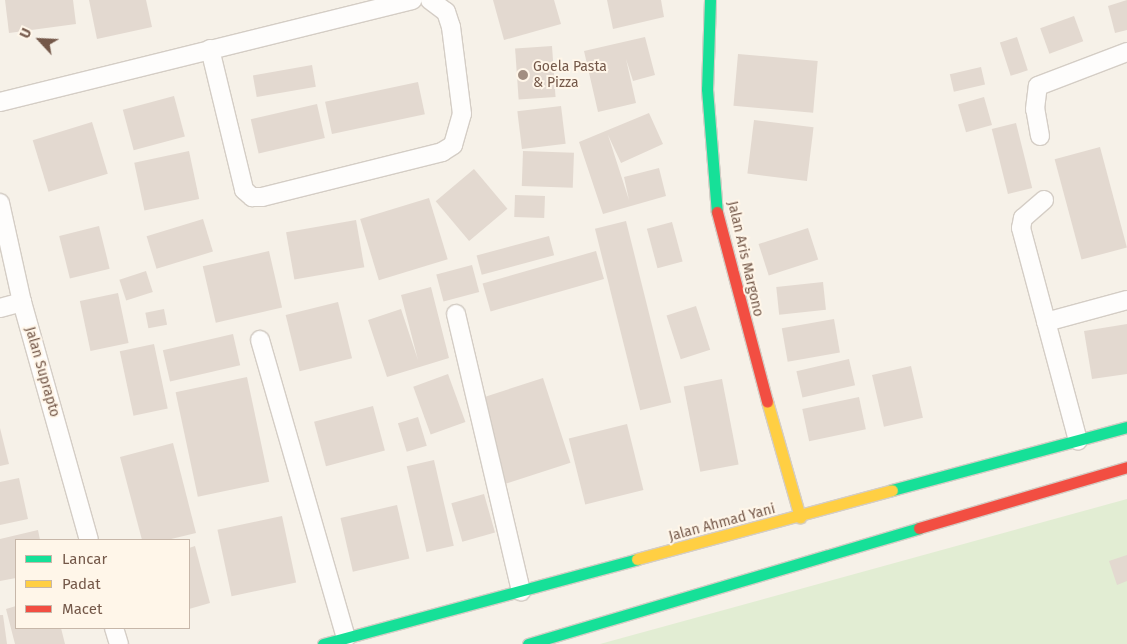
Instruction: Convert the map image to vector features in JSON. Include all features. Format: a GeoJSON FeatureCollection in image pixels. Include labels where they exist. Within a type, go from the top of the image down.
{"type":"FeatureCollection","features":[{"type":"Feature","properties":{"kind":"main road","name":"Jalan Aris Margono"},"geometry":{"type":"LineString","coordinates":[[710,0],[707,89],[718,225],[800,517]]}},
{"type":"Feature","properties":{"kind":"main road","name":"Jalan Ahmad Yani"},"geometry":{"type":"LineString","coordinates":[[323,644],[521,592],[746,537],[800,517],[1127,427]]}},
{"type":"Feature","properties":{"kind":"main road"},"geometry":{"type":"LineString","coordinates":[[528,644],[758,570],[1127,467]]}},
{"type":"Feature","properties":{"kind":"street"},"geometry":{"type":"LineString","coordinates":[[0,102],[413,0]]}},
{"type":"Feature","properties":{"kind":"street"},"geometry":{"type":"LineString","coordinates":[[210,49],[244,190],[252,197],[262,197],[442,152],[453,145],[462,114],[451,27],[446,12],[430,0]]}},
{"type":"Feature","properties":{"kind":"street"},"geometry":{"type":"LineString","coordinates":[[1040,136],[1034,109],[1038,86],[1127,52]]}},
{"type":"Feature","properties":{"kind":"street"},"geometry":{"type":"LineString","coordinates":[[1044,200],[1023,218],[1021,228],[1078,440]]}},
{"type":"Feature","properties":{"kind":"street","name":"Jalan Suprapto"},"geometry":{"type":"LineString","coordinates":[[0,203],[22,302],[89,539]]}},
{"type":"Feature","properties":{"kind":"street"},"geometry":{"type":"LineString","coordinates":[[1046,322],[1127,300]]}},
{"type":"Feature","properties":{"kind":"street"},"geometry":{"type":"LineString","coordinates":[[0,308],[22,302]]}},
{"type":"Feature","properties":{"kind":"street"},"geometry":{"type":"LineString","coordinates":[[456,314],[521,592]]}},
{"type":"Feature","properties":{"kind":"street"},"geometry":{"type":"LineString","coordinates":[[260,340],[346,638]]}},
{"type":"Feature","properties":{"kind":"street"},"geometry":{"type":"LineString","coordinates":[[114,629],[118,644]]}},
{"type":"Feature","properties":{"kind":"green space"},"geometry":{"type":"Polygon","coordinates":[[[1127,499],[1127,644],[600,644],[1127,499]]]}},
{"type":"Feature","properties":{"kind":"building"},"geometry":{"type":"Polygon","coordinates":[[[5,0],[73,0],[76,24],[9,33],[5,0]]]}},
{"type":"Feature","properties":{"kind":"building"},"geometry":{"type":"Polygon","coordinates":[[[89,0],[146,0],[152,27],[97,39],[89,0]]]}},
{"type":"Feature","properties":{"kind":"building"},"geometry":{"type":"Polygon","coordinates":[[[493,0],[554,0],[561,24],[504,40],[493,0]]]}},
{"type":"Feature","properties":{"kind":"building"},"geometry":{"type":"Polygon","coordinates":[[[607,0],[661,0],[664,17],[613,29],[607,0]]]}},
{"type":"Feature","properties":{"kind":"building"},"geometry":{"type":"Polygon","coordinates":[[[1127,0],[1127,30],[1115,33],[1108,6],[1127,0]]]}},
{"type":"Feature","properties":{"kind":"building"},"geometry":{"type":"Polygon","coordinates":[[[1074,16],[1083,41],[1049,54],[1040,28],[1074,16]]]}},
{"type":"Feature","properties":{"kind":"building"},"geometry":{"type":"Polygon","coordinates":[[[645,37],[655,75],[633,81],[626,59],[636,103],[598,112],[584,51],[645,37]]]}},
{"type":"Feature","properties":{"kind":"building"},"geometry":{"type":"Polygon","coordinates":[[[1017,37],[1028,70],[1011,76],[1000,43],[1017,37]]]}},
{"type":"Feature","properties":{"kind":"building"},"geometry":{"type":"Polygon","coordinates":[[[552,46],[556,97],[519,99],[515,49],[552,46]]]}},
{"type":"Feature","properties":{"kind":"building"},"geometry":{"type":"Polygon","coordinates":[[[738,54],[818,61],[813,113],[733,106],[738,54]]]}},
{"type":"Feature","properties":{"kind":"building"},"geometry":{"type":"Polygon","coordinates":[[[312,65],[316,87],[257,97],[253,75],[312,65]]]}},
{"type":"Feature","properties":{"kind":"building"},"geometry":{"type":"Polygon","coordinates":[[[981,67],[985,85],[954,92],[950,74],[981,67]]]}},
{"type":"Feature","properties":{"kind":"building"},"geometry":{"type":"Polygon","coordinates":[[[418,82],[425,114],[332,134],[325,102],[418,82]]]}},
{"type":"Feature","properties":{"kind":"building"},"geometry":{"type":"Polygon","coordinates":[[[174,96],[185,137],[134,150],[123,110],[174,96]]]}},
{"type":"Feature","properties":{"kind":"building"},"geometry":{"type":"Polygon","coordinates":[[[984,97],[992,125],[966,132],[958,104],[984,97]]]}},
{"type":"Feature","properties":{"kind":"building"},"geometry":{"type":"Polygon","coordinates":[[[317,104],[325,138],[259,153],[251,119],[317,104]]]}},
{"type":"Feature","properties":{"kind":"building"},"geometry":{"type":"Polygon","coordinates":[[[561,106],[566,144],[522,149],[517,111],[561,106]]]}},
{"type":"Feature","properties":{"kind":"building"},"geometry":{"type":"Polygon","coordinates":[[[649,113],[663,144],[621,163],[608,135],[629,200],[624,177],[659,168],[666,196],[603,214],[579,142],[649,113]]]}},
{"type":"Feature","properties":{"kind":"building"},"geometry":{"type":"Polygon","coordinates":[[[754,120],[814,127],[807,181],[747,174],[754,120]]]}},
{"type":"Feature","properties":{"kind":"building"},"geometry":{"type":"Polygon","coordinates":[[[92,122],[108,174],[48,192],[33,140],[92,122]]]}},
{"type":"Feature","properties":{"kind":"building"},"geometry":{"type":"Polygon","coordinates":[[[1016,123],[1032,188],[1008,194],[992,129],[1016,123]]]}},
{"type":"Feature","properties":{"kind":"building"},"geometry":{"type":"Polygon","coordinates":[[[1100,147],[1127,247],[1082,260],[1055,159],[1100,147]]]}},
{"type":"Feature","properties":{"kind":"building"},"geometry":{"type":"Polygon","coordinates":[[[189,151],[199,199],[144,211],[134,163],[189,151]]]}},
{"type":"Feature","properties":{"kind":"building"},"geometry":{"type":"Polygon","coordinates":[[[523,151],[574,153],[573,188],[522,186],[523,151]]]}},
{"type":"Feature","properties":{"kind":"building"},"geometry":{"type":"Polygon","coordinates":[[[474,169],[507,209],[469,241],[436,201],[474,169]]]}},
{"type":"Feature","properties":{"kind":"building"},"geometry":{"type":"Polygon","coordinates":[[[515,195],[545,196],[544,218],[514,217],[515,195]]]}},
{"type":"Feature","properties":{"kind":"building"},"geometry":{"type":"Polygon","coordinates":[[[429,198],[448,259],[379,280],[360,219],[429,198]]]}},
{"type":"Feature","properties":{"kind":"building"},"geometry":{"type":"Polygon","coordinates":[[[203,219],[213,252],[157,269],[147,236],[203,219]]]}},
{"type":"Feature","properties":{"kind":"building"},"geometry":{"type":"Polygon","coordinates":[[[356,220],[364,267],[294,280],[286,232],[356,220]]]}},
{"type":"Feature","properties":{"kind":"building"},"geometry":{"type":"Polygon","coordinates":[[[626,221],[671,402],[640,410],[595,229],[626,221]]]}},
{"type":"Feature","properties":{"kind":"building"},"geometry":{"type":"Polygon","coordinates":[[[672,222],[683,262],[657,268],[647,229],[672,222]]]}},
{"type":"Feature","properties":{"kind":"building"},"geometry":{"type":"Polygon","coordinates":[[[99,226],[110,269],[70,279],[59,236],[99,226]]]}},
{"type":"Feature","properties":{"kind":"building"},"geometry":{"type":"Polygon","coordinates":[[[808,228],[818,259],[769,275],[759,244],[808,228]]]}},
{"type":"Feature","properties":{"kind":"building"},"geometry":{"type":"Polygon","coordinates":[[[549,236],[554,255],[482,275],[477,255],[549,236]]]}},
{"type":"Feature","properties":{"kind":"building"},"geometry":{"type":"Polygon","coordinates":[[[269,251],[282,308],[216,323],[203,266],[269,251]]]}},
{"type":"Feature","properties":{"kind":"building"},"geometry":{"type":"Polygon","coordinates":[[[596,251],[604,279],[491,311],[483,284],[596,251]]]}},
{"type":"Feature","properties":{"kind":"building"},"geometry":{"type":"Polygon","coordinates":[[[472,265],[479,292],[444,302],[436,275],[472,265]]]}},
{"type":"Feature","properties":{"kind":"building"},"geometry":{"type":"Polygon","coordinates":[[[146,271],[153,292],[126,301],[119,280],[146,271]]]}},
{"type":"Feature","properties":{"kind":"building"},"geometry":{"type":"Polygon","coordinates":[[[823,282],[826,310],[779,315],[776,287],[823,282]]]}},
{"type":"Feature","properties":{"kind":"building"},"geometry":{"type":"Polygon","coordinates":[[[431,287],[449,358],[387,377],[368,320],[401,309],[418,360],[401,295],[431,287]]]}},
{"type":"Feature","properties":{"kind":"building"},"geometry":{"type":"Polygon","coordinates":[[[118,293],[129,343],[90,351],[80,301],[118,293]]]}},
{"type":"Feature","properties":{"kind":"building"},"geometry":{"type":"Polygon","coordinates":[[[338,302],[352,358],[300,371],[286,315],[338,302]]]}},
{"type":"Feature","properties":{"kind":"building"},"geometry":{"type":"Polygon","coordinates":[[[696,306],[710,350],[681,359],[667,316],[696,306]]]}},
{"type":"Feature","properties":{"kind":"building"},"geometry":{"type":"Polygon","coordinates":[[[164,309],[167,325],[148,328],[145,313],[164,309]]]}},
{"type":"Feature","properties":{"kind":"building"},"geometry":{"type":"Polygon","coordinates":[[[834,319],[840,352],[788,362],[782,328],[834,319]]]}},
{"type":"Feature","properties":{"kind":"building"},"geometry":{"type":"Polygon","coordinates":[[[1127,324],[1127,374],[1092,379],[1084,331],[1127,324]]]}},
{"type":"Feature","properties":{"kind":"building"},"geometry":{"type":"Polygon","coordinates":[[[233,334],[240,365],[170,381],[163,350],[233,334]]]}},
{"type":"Feature","properties":{"kind":"building"},"geometry":{"type":"Polygon","coordinates":[[[154,344],[168,409],[133,416],[120,351],[154,344]]]}},
{"type":"Feature","properties":{"kind":"building"},"geometry":{"type":"Polygon","coordinates":[[[849,359],[855,385],[802,397],[796,371],[849,359]]]}},
{"type":"Feature","properties":{"kind":"building"},"geometry":{"type":"Polygon","coordinates":[[[911,366],[923,418],[884,427],[872,375],[911,366]]]}},
{"type":"Feature","properties":{"kind":"building"},"geometry":{"type":"Polygon","coordinates":[[[448,374],[465,422],[431,435],[413,387],[448,374]]]}},
{"type":"Feature","properties":{"kind":"building"},"geometry":{"type":"Polygon","coordinates":[[[247,377],[269,482],[198,497],[176,392],[247,377]]]}},
{"type":"Feature","properties":{"kind":"building"},"geometry":{"type":"Polygon","coordinates":[[[543,378],[571,463],[506,484],[478,399],[543,378]]]}},
{"type":"Feature","properties":{"kind":"building"},"geometry":{"type":"Polygon","coordinates":[[[722,379],[739,464],[700,472],[684,386],[722,379]]]}},
{"type":"Feature","properties":{"kind":"building"},"geometry":{"type":"Polygon","coordinates":[[[859,397],[866,429],[809,441],[802,409],[859,397]]]}},
{"type":"Feature","properties":{"kind":"building"},"geometry":{"type":"Polygon","coordinates":[[[373,406],[385,450],[326,466],[314,422],[373,406]]]}},
{"type":"Feature","properties":{"kind":"building"},"geometry":{"type":"Polygon","coordinates":[[[418,417],[427,446],[407,452],[398,423],[418,417]]]}},
{"type":"Feature","properties":{"kind":"building"},"geometry":{"type":"Polygon","coordinates":[[[627,424],[643,490],[585,504],[569,439],[627,424]]]}},
{"type":"Feature","properties":{"kind":"building"},"geometry":{"type":"Polygon","coordinates":[[[0,428],[9,464],[0,466],[0,428]]]}},
{"type":"Feature","properties":{"kind":"building"},"geometry":{"type":"Polygon","coordinates":[[[173,443],[196,533],[171,539],[142,539],[120,457],[173,443]]]}},
{"type":"Feature","properties":{"kind":"building"},"geometry":{"type":"Polygon","coordinates":[[[434,460],[454,546],[427,552],[407,466],[434,460]]]}},
{"type":"Feature","properties":{"kind":"building"},"geometry":{"type":"Polygon","coordinates":[[[19,478],[28,519],[0,525],[0,482],[19,478]]]}},
{"type":"Feature","properties":{"kind":"building"},"geometry":{"type":"Polygon","coordinates":[[[484,494],[495,532],[462,542],[451,503],[484,494]]]}},
{"type":"Feature","properties":{"kind":"building"},"geometry":{"type":"Polygon","coordinates":[[[397,505],[409,559],[353,572],[340,518],[397,505]]]}},
{"type":"Feature","properties":{"kind":"building"},"geometry":{"type":"Polygon","coordinates":[[[282,516],[296,583],[232,596],[217,530],[282,516]]]}},
{"type":"Feature","properties":{"kind":"building"},"geometry":{"type":"Polygon","coordinates":[[[38,530],[40,539],[15,539],[15,578],[0,581],[0,539],[38,530]]]}},
{"type":"Feature","properties":{"kind":"building"},"geometry":{"type":"Polygon","coordinates":[[[195,546],[210,603],[190,609],[190,548],[195,546]]]}},
{"type":"Feature","properties":{"kind":"building"},"geometry":{"type":"Polygon","coordinates":[[[1127,555],[1127,581],[1117,585],[1109,561],[1127,555]]]}},
{"type":"Feature","properties":{"kind":"building"},"geometry":{"type":"Polygon","coordinates":[[[15,606],[15,629],[61,629],[65,644],[15,644],[6,609],[15,606]]]}},
{"type":"Feature","properties":{"kind":"building"},"geometry":{"type":"Polygon","coordinates":[[[0,615],[3,615],[7,644],[0,644],[0,615]]]}},
{"type":"Feature","properties":{"kind":"traffic: fast"},"geometry":{"type":"LineString","coordinates":[[710,0],[707,89],[717,212]]}},
{"type":"Feature","properties":{"kind":"traffic: fast"},"geometry":{"type":"LineString","coordinates":[[892,490],[1127,427]]}},
{"type":"Feature","properties":{"kind":"traffic: fast"},"geometry":{"type":"LineString","coordinates":[[528,644],[919,528]]}},
{"type":"Feature","properties":{"kind":"traffic: fast"},"geometry":{"type":"LineString","coordinates":[[323,644],[637,559]]}},
{"type":"Feature","properties":{"kind":"traffic: slow"},"geometry":{"type":"LineString","coordinates":[[767,401],[800,517]]}},
{"type":"Feature","properties":{"kind":"traffic: slow"},"geometry":{"type":"LineString","coordinates":[[637,559],[892,490]]}},
{"type":"Feature","properties":{"kind":"traffic: jam"},"geometry":{"type":"LineString","coordinates":[[717,212],[767,401]]}},
{"type":"Feature","properties":{"kind":"traffic: jam"},"geometry":{"type":"LineString","coordinates":[[919,528],[1127,467]]}},
{"type":"Feature","properties":{"kind":"place","name":"Goela Pasta & Pizza"},"geometry":{"type":"Point","coordinates":[523,75]}}]}
